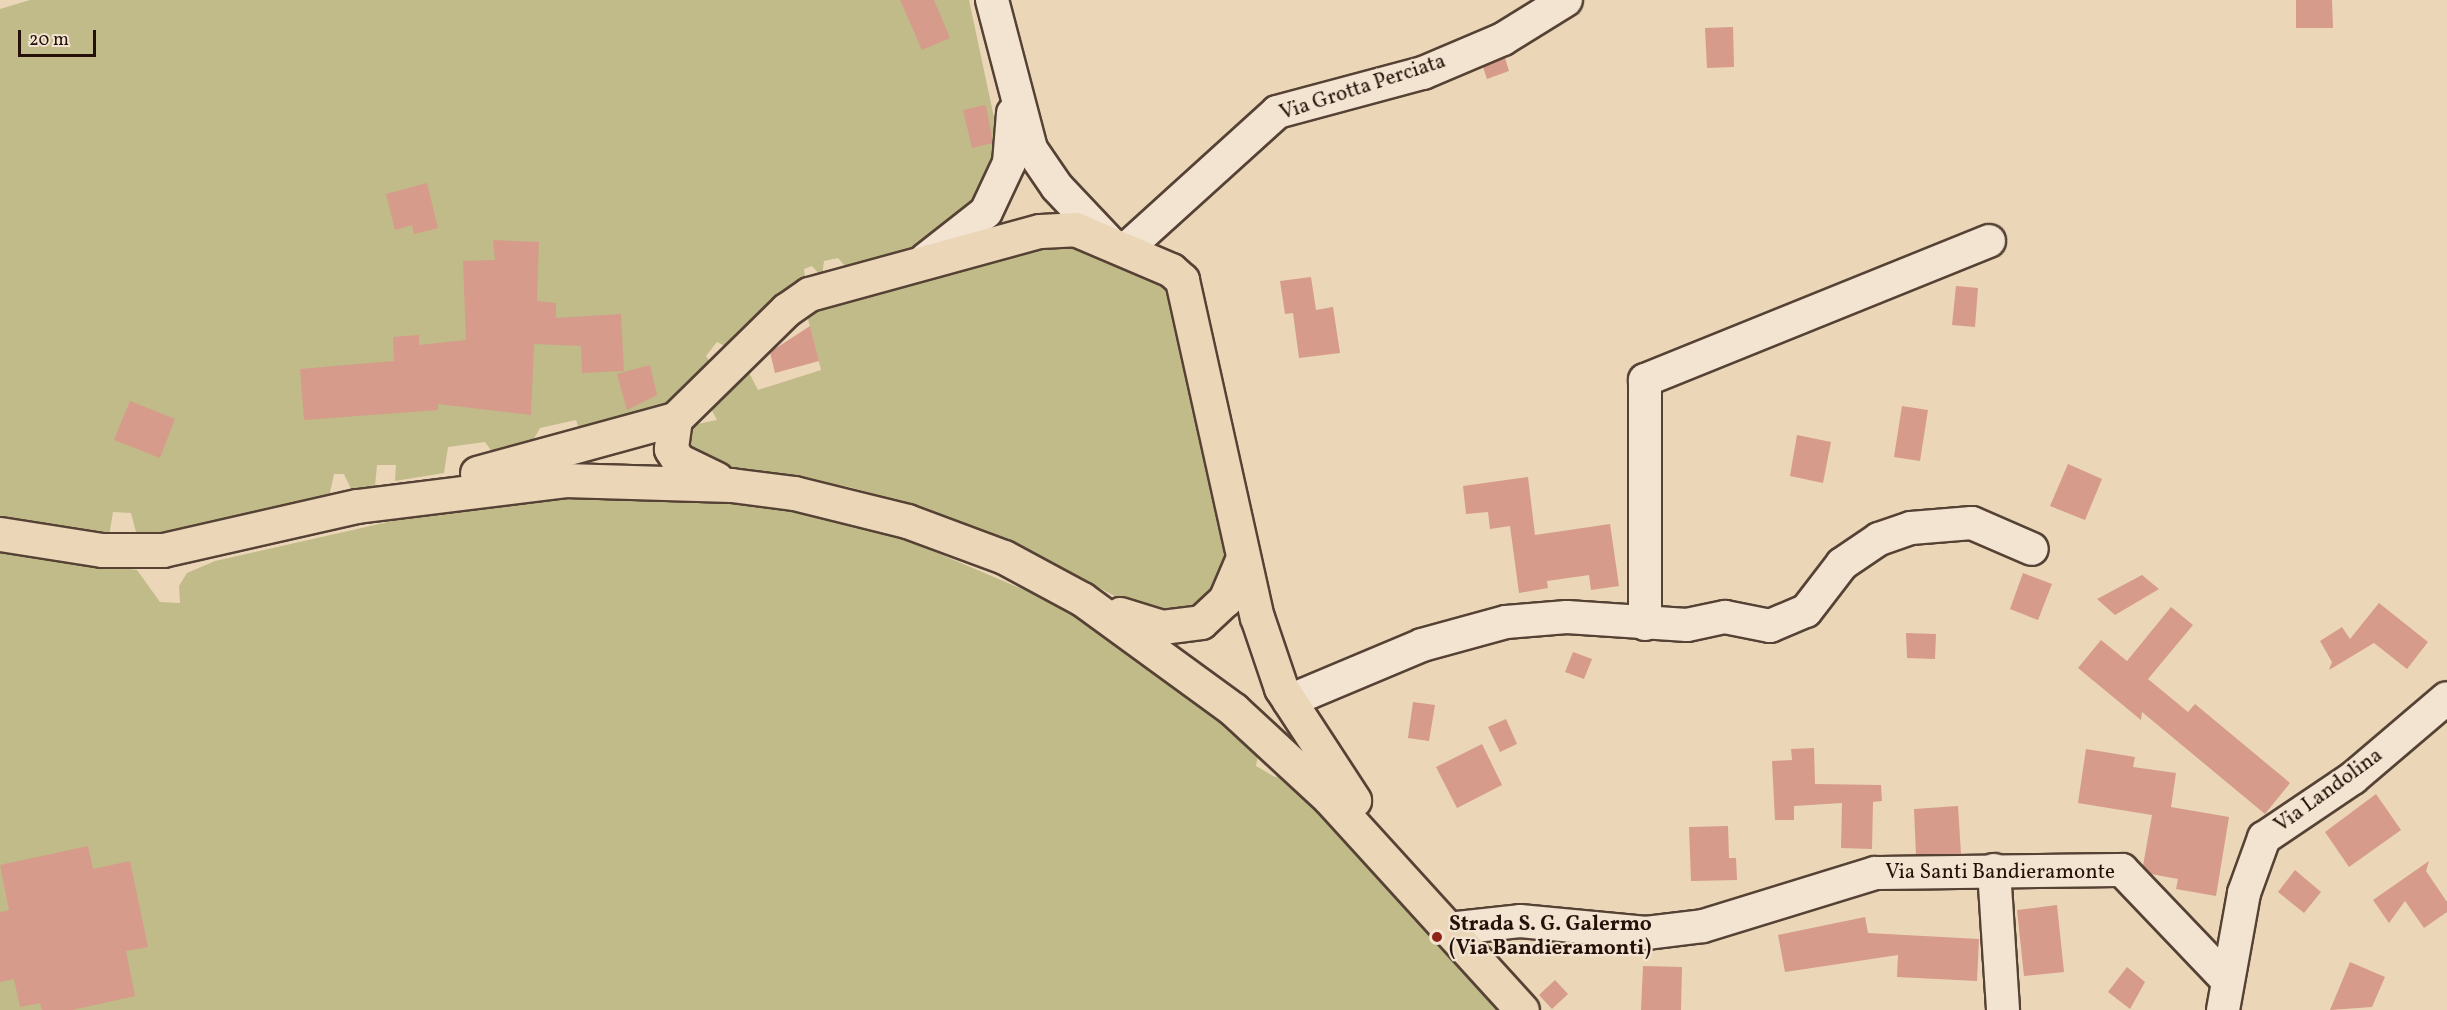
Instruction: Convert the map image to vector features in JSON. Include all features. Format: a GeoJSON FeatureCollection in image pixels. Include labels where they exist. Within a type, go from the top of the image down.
{"type":"FeatureCollection","features":[{"type":"Feature","properties":{"kind":"main road"},"geometry":{"type":"LineString","coordinates":[[0,534],[102,550],[163,550],[357,506],[675,419],[786,310],[809,294],[924,260],[1063,228],[1118,247],[1182,280],[1242,560],[1295,711],[1442,922]]}},
{"type":"Feature","properties":{"kind":"main road"},"geometry":{"type":"LineString","coordinates":[[675,419],[671,449],[678,460],[730,485]]}},
{"type":"Feature","properties":{"kind":"main road"},"geometry":{"type":"LineString","coordinates":[[357,506],[565,480],[730,485],[794,493],[907,521],[1004,557],[1082,599],[1182,669],[1272,744],[1330,799],[1522,1010]]}},
{"type":"Feature","properties":{"kind":"main road"},"geometry":{"type":"LineString","coordinates":[[1082,599],[1144,623],[1182,627],[1201,622],[1220,606],[1242,560]]}},
{"type":"Feature","properties":{"kind":"street"},"geometry":{"type":"LineString","coordinates":[[992,0],[1031,149],[1056,187],[1118,247]]}},
{"type":"Feature","properties":{"kind":"street","name":"Via Grotta Perciata"},"geometry":{"type":"LineString","coordinates":[[1118,247],[1277,112],[1423,73],[1503,39],[1566,0]]}},
{"type":"Feature","properties":{"kind":"street"},"geometry":{"type":"LineString","coordinates":[[924,260],[986,212],[1000,188],[1014,135],[1012,79]]}},
{"type":"Feature","properties":{"kind":"street"},"geometry":{"type":"LineString","coordinates":[[1645,624],[1645,380],[1989,241]]}},
{"type":"Feature","properties":{"kind":"street"},"geometry":{"type":"LineString","coordinates":[[1272,744],[1295,711],[1331,686],[1422,645],[1506,622],[1567,617],[1645,624],[1688,625],[1725,617],[1770,626],[1795,618],[1806,611],[1842,564],[1879,539],[1911,528],[1972,523],[2032,549]]}},
{"type":"Feature","properties":{"kind":"street","name":"Via Landolina"},"geometry":{"type":"LineString","coordinates":[[2225,995],[2244,893],[2264,838],[2353,778],[2447,698]]}},
{"type":"Feature","properties":{"kind":"street"},"geometry":{"type":"LineString","coordinates":[[1994,870],[2003,1010]]}},
{"type":"Feature","properties":{"kind":"street","name":"Via Santi Bandieramonte"},"geometry":{"type":"LineString","coordinates":[[1442,922],[1520,921],[1646,933],[1703,926],[1875,873],[2122,870],[2225,995]]}},
{"type":"Feature","properties":{"kind":"shaded area"},"geometry":{"type":"Polygon","coordinates":[[[30,0],[969,0],[999,141],[986,194],[928,247],[849,270],[838,258],[824,261],[822,277],[812,266],[804,269],[806,283],[725,346],[717,342],[706,356],[711,364],[679,401],[581,435],[576,420],[540,428],[527,451],[496,457],[485,442],[448,447],[444,473],[395,481],[396,465],[377,465],[375,486],[352,491],[344,474],[334,474],[329,497],[164,537],[137,536],[131,513],[113,512],[109,536],[0,521],[0,9],[30,0]]]}},
{"type":"Feature","properties":{"kind":"shaded area"},"geometry":{"type":"Polygon","coordinates":[[[1058,238],[1170,287],[1228,556],[1216,597],[1174,617],[1126,602],[1028,550],[921,507],[849,487],[712,464],[688,450],[683,427],[717,420],[708,403],[745,365],[758,390],[821,370],[806,311],[1058,238]]]}},
{"type":"Feature","properties":{"kind":"shaded area"},"geometry":{"type":"Polygon","coordinates":[[[568,497],[719,499],[845,521],[907,540],[1060,605],[1143,656],[1259,750],[1256,766],[1275,777],[1284,775],[1498,1010],[0,1010],[0,549],[137,570],[160,602],[180,603],[179,586],[187,573],[215,561],[441,510],[568,497]]]}},
{"type":"Feature","properties":{"kind":"building"},"geometry":{"type":"Polygon","coordinates":[[[900,0],[934,0],[950,38],[922,50],[900,0]]]}},
{"type":"Feature","properties":{"kind":"building"},"geometry":{"type":"Polygon","coordinates":[[[2296,0],[2332,0],[2333,28],[2296,28],[2296,0]]]}},
{"type":"Feature","properties":{"kind":"building"},"geometry":{"type":"Polygon","coordinates":[[[1733,27],[1734,67],[1707,68],[1705,28],[1733,27]]]}},
{"type":"Feature","properties":{"kind":"building"},"geometry":{"type":"Polygon","coordinates":[[[1505,58],[1509,71],[1487,79],[1483,67],[1505,58]]]}},
{"type":"Feature","properties":{"kind":"building"},"geometry":{"type":"Polygon","coordinates":[[[986,105],[993,143],[972,148],[963,110],[986,105]]]}},
{"type":"Feature","properties":{"kind":"building"},"geometry":{"type":"Polygon","coordinates":[[[427,183],[438,228],[414,234],[412,225],[395,230],[386,194],[427,183]]]}},
{"type":"Feature","properties":{"kind":"building"},"geometry":{"type":"Polygon","coordinates":[[[493,240],[539,242],[537,301],[556,303],[556,318],[621,314],[624,371],[582,373],[581,346],[534,344],[531,415],[438,404],[438,410],[304,420],[300,369],[394,361],[393,337],[419,335],[419,345],[466,340],[463,261],[495,260],[493,240]]]}},
{"type":"Feature","properties":{"kind":"building"},"geometry":{"type":"Polygon","coordinates":[[[1311,277],[1316,310],[1333,307],[1340,353],[1299,358],[1293,313],[1285,314],[1280,281],[1311,277]]]}},
{"type":"Feature","properties":{"kind":"building"},"geometry":{"type":"Polygon","coordinates":[[[1956,286],[1978,288],[1975,327],[1952,325],[1956,286]]]}},
{"type":"Feature","properties":{"kind":"building"},"geometry":{"type":"Polygon","coordinates":[[[810,326],[819,361],[775,373],[770,352],[810,326]]]}},
{"type":"Feature","properties":{"kind":"building"},"geometry":{"type":"Polygon","coordinates":[[[650,365],[657,395],[627,410],[617,374],[650,365]]]}},
{"type":"Feature","properties":{"kind":"building"},"geometry":{"type":"Polygon","coordinates":[[[130,401],[175,419],[160,458],[114,440],[130,401]]]}},
{"type":"Feature","properties":{"kind":"building"},"geometry":{"type":"Polygon","coordinates":[[[1902,406],[1928,410],[1920,461],[1894,457],[1902,406]]]}},
{"type":"Feature","properties":{"kind":"building"},"geometry":{"type":"Polygon","coordinates":[[[1797,435],[1831,442],[1823,483],[1790,476],[1797,435]]]}},
{"type":"Feature","properties":{"kind":"building"},"geometry":{"type":"Polygon","coordinates":[[[2068,464],[2102,479],[2085,520],[2050,506],[2068,464]]]}},
{"type":"Feature","properties":{"kind":"building"},"geometry":{"type":"Polygon","coordinates":[[[1528,477],[1535,535],[1610,524],[1619,586],[1591,590],[1589,575],[1547,581],[1548,588],[1519,593],[1510,526],[1490,529],[1488,512],[1466,514],[1463,486],[1528,477]]]}},
{"type":"Feature","properties":{"kind":"building"},"geometry":{"type":"Polygon","coordinates":[[[2023,573],[2052,584],[2038,620],[2010,609],[2023,573]]]}},
{"type":"Feature","properties":{"kind":"building"},"geometry":{"type":"Polygon","coordinates":[[[2142,575],[2159,589],[2115,615],[2097,599],[2142,575]]]}},
{"type":"Feature","properties":{"kind":"building"},"geometry":{"type":"Polygon","coordinates":[[[2379,603],[2428,642],[2407,669],[2374,643],[2329,670],[2332,662],[2320,641],[2342,627],[2350,639],[2379,603]]]}},
{"type":"Feature","properties":{"kind":"building"},"geometry":{"type":"Polygon","coordinates":[[[2171,607],[2193,625],[2148,679],[2188,712],[2195,704],[2290,783],[2265,814],[2142,712],[2141,720],[2078,668],[2101,640],[2127,661],[2171,607]]]}},
{"type":"Feature","properties":{"kind":"building"},"geometry":{"type":"Polygon","coordinates":[[[1906,633],[1936,634],[1935,659],[1907,658],[1906,633]]]}},
{"type":"Feature","properties":{"kind":"building"},"geometry":{"type":"Polygon","coordinates":[[[1573,652],[1592,659],[1584,679],[1565,672],[1573,652]]]}},
{"type":"Feature","properties":{"kind":"building"},"geometry":{"type":"Polygon","coordinates":[[[1413,702],[1435,705],[1429,741],[1408,738],[1413,702]]]}},
{"type":"Feature","properties":{"kind":"building"},"geometry":{"type":"Polygon","coordinates":[[[1506,719],[1517,744],[1500,752],[1488,727],[1506,719]]]}},
{"type":"Feature","properties":{"kind":"building"},"geometry":{"type":"Polygon","coordinates":[[[1482,744],[1502,785],[1457,808],[1436,767],[1482,744]]]}},
{"type":"Feature","properties":{"kind":"building"},"geometry":{"type":"Polygon","coordinates":[[[1814,748],[1815,784],[1881,785],[1882,801],[1873,802],[1872,849],[1841,848],[1842,803],[1794,806],[1794,820],[1775,820],[1772,761],[1792,760],[1791,749],[1814,748]]]}},
{"type":"Feature","properties":{"kind":"building"},"geometry":{"type":"Polygon","coordinates":[[[2086,749],[2135,757],[2133,767],[2176,773],[2171,807],[2229,817],[2216,896],[2176,889],[2178,879],[2151,874],[2143,866],[2152,815],[2078,803],[2086,749]]]}},
{"type":"Feature","properties":{"kind":"building"},"geometry":{"type":"Polygon","coordinates":[[[2376,794],[2401,830],[2349,867],[2325,832],[2376,794]]]}},
{"type":"Feature","properties":{"kind":"building"},"geometry":{"type":"Polygon","coordinates":[[[1958,806],[1961,854],[1916,855],[1914,809],[1958,806]]]}},
{"type":"Feature","properties":{"kind":"building"},"geometry":{"type":"Polygon","coordinates":[[[1728,826],[1729,858],[1736,858],[1737,880],[1691,881],[1689,827],[1728,826]]]}},
{"type":"Feature","properties":{"kind":"building"},"geometry":{"type":"Polygon","coordinates":[[[88,846],[93,869],[130,861],[148,947],[126,951],[135,996],[72,1010],[42,1010],[40,1003],[20,1007],[14,979],[0,982],[0,912],[9,910],[0,865],[88,846]]]}},
{"type":"Feature","properties":{"kind":"building"},"geometry":{"type":"Polygon","coordinates":[[[2429,861],[2426,871],[2447,902],[2447,912],[2424,928],[2405,901],[2389,923],[2373,900],[2429,861]]]}},
{"type":"Feature","properties":{"kind":"building"},"geometry":{"type":"Polygon","coordinates":[[[2295,870],[2321,892],[2304,913],[2278,892],[2295,870]]]}},
{"type":"Feature","properties":{"kind":"building"},"geometry":{"type":"Polygon","coordinates":[[[2057,905],[2064,972],[2024,976],[2017,910],[2057,905]]]}},
{"type":"Feature","properties":{"kind":"building"},"geometry":{"type":"Polygon","coordinates":[[[1865,917],[1868,933],[1979,939],[1977,981],[1897,977],[1898,955],[1785,972],[1778,935],[1865,917]]]}},
{"type":"Feature","properties":{"kind":"building"},"geometry":{"type":"Polygon","coordinates":[[[2350,962],[2385,977],[2372,1007],[2330,1010],[2350,962]]]}},
{"type":"Feature","properties":{"kind":"building"},"geometry":{"type":"Polygon","coordinates":[[[1643,966],[1682,967],[1681,1010],[1641,1010],[1643,966]]]}},
{"type":"Feature","properties":{"kind":"building"},"geometry":{"type":"Polygon","coordinates":[[[2127,967],[2145,982],[2130,1009],[2108,992],[2127,967]]]}},
{"type":"Feature","properties":{"kind":"building"},"geometry":{"type":"Polygon","coordinates":[[[1555,980],[1568,994],[1552,1009],[1539,995],[1555,980]]]}},
{"type":"Feature","properties":{"kind":"place","name":"Strada S. G. Galermo (Via Bandieramonti)"},"geometry":{"type":"Point","coordinates":[1437,937]}}]}
